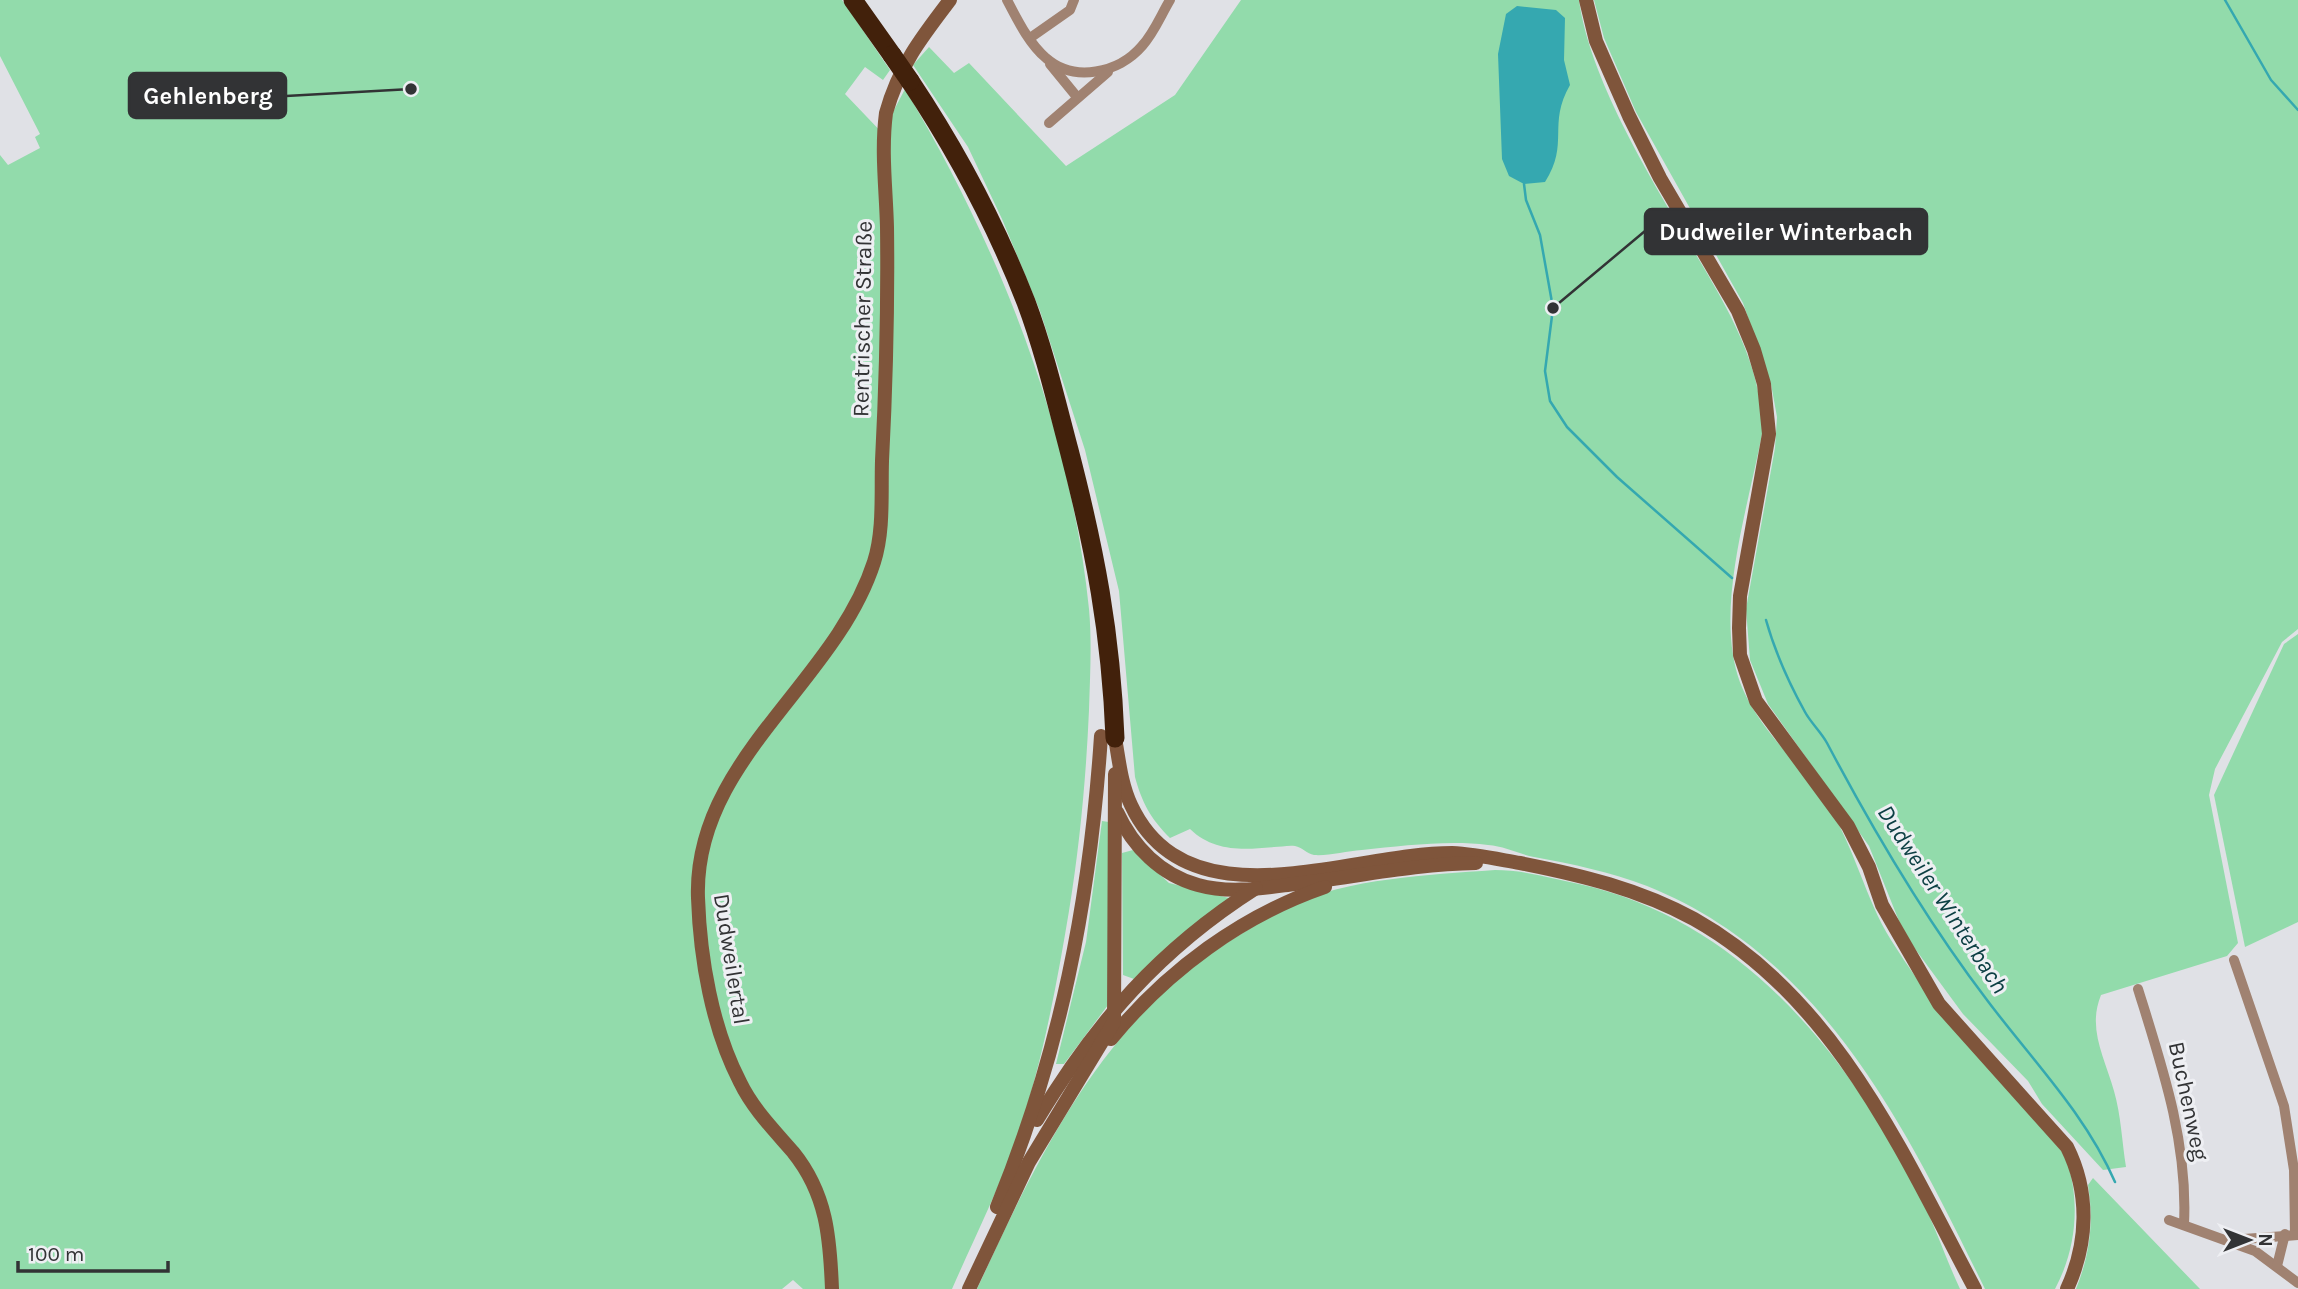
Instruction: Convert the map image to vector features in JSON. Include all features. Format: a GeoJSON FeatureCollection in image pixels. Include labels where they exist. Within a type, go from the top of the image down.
{"type":"FeatureCollection","features":[{"type":"Feature","properties":{"kind":"highway"},"geometry":{"type":"LineString","coordinates":[[853,0],[910,81],[970,180],[1026,303],[1048,371],[1090,537],[1108,737]]}},
{"type":"Feature","properties":{"kind":"main road","name":"Rentrischer Straße"},"geometry":{"type":"LineString","coordinates":[[831,646],[867,580],[878,544],[885,406],[886,113],[894,83],[909,54],[950,0]]}},
{"type":"Feature","properties":{"kind":"main road"},"geometry":{"type":"LineString","coordinates":[[1587,0],[1596,41],[1629,116],[1660,178],[1738,311],[1754,349],[1764,384],[1769,434],[1740,596],[1740,654],[1746,677],[1756,701],[1848,826],[1869,867],[1882,905],[1940,1004],[2067,1147],[2076,1165],[2084,1213],[2080,1253],[2067,1289]]}},
{"type":"Feature","properties":{"kind":"main road","name":"Dudweilertal"},"geometry":{"type":"LineString","coordinates":[[831,646],[786,702],[722,794],[703,841],[698,867],[698,898],[706,968],[726,1052],[747,1094],[796,1156],[819,1194],[828,1221],[832,1289]]}},
{"type":"Feature","properties":{"kind":"main road"},"geometry":{"type":"LineString","coordinates":[[966,1289],[1029,1162],[1110,1033],[1116,1006],[1115,807],[1105,768],[1108,737]]}},
{"type":"Feature","properties":{"kind":"main road"},"geometry":{"type":"LineString","coordinates":[[1108,737],[1130,804],[1145,829],[1171,855],[1194,867],[1245,875],[1293,872],[1450,853],[1479,855],[1603,881],[1665,905],[1726,940],[1761,968],[1816,1021],[1852,1069],[1874,1102],[1975,1289]]}},
{"type":"Feature","properties":{"kind":"main road"},"geometry":{"type":"LineString","coordinates":[[966,1289],[1022,1145],[1060,1022],[1075,957],[1108,737]]}},
{"type":"Feature","properties":{"kind":"main road"},"geometry":{"type":"LineString","coordinates":[[1115,807],[1135,842],[1170,873],[1198,885],[1254,889],[1429,865],[1516,863]]}},
{"type":"Feature","properties":{"kind":"main road"},"geometry":{"type":"LineString","coordinates":[[1022,1145],[1058,1085],[1116,1006],[1188,938],[1254,889],[1293,872]]}},
{"type":"Feature","properties":{"kind":"main road"},"geometry":{"type":"LineString","coordinates":[[1092,1061],[1154,993],[1215,942],[1274,906],[1354,877]]}},
{"type":"Feature","properties":{"kind":"main road"},"geometry":{"type":"LineString","coordinates":[[1929,1203],[1968,1289]]}},
{"type":"Feature","properties":{"kind":"street"},"geometry":{"type":"LineString","coordinates":[[1007,0],[1030,38],[1077,97]]}},
{"type":"Feature","properties":{"kind":"street"},"geometry":{"type":"LineString","coordinates":[[1030,38],[1070,10],[1074,0]]}},
{"type":"Feature","properties":{"kind":"street"},"geometry":{"type":"LineString","coordinates":[[1049,123],[1077,97],[1142,48],[1170,0]]}},
{"type":"Feature","properties":{"kind":"street"},"geometry":{"type":"LineString","coordinates":[[1046,59],[1081,73],[1099,72],[1116,66]]}},
{"type":"Feature","properties":{"kind":"street"},"geometry":{"type":"LineString","coordinates":[[2234,960],[2284,1106],[2294,1170],[2292,1235],[2277,1266]]}},
{"type":"Feature","properties":{"kind":"street","name":"Buchenweg"},"geometry":{"type":"LineString","coordinates":[[2138,989],[2176,1118],[2184,1181],[2184,1224]]}},
{"type":"Feature","properties":{"kind":"street"},"geometry":{"type":"LineString","coordinates":[[2169,1220],[2230,1240],[2277,1266],[2298,1283]]}},
{"type":"Feature","properties":{"kind":"street"},"geometry":{"type":"LineString","coordinates":[[2230,1240],[2292,1235]]}},
{"type":"Feature","properties":{"kind":"green space"},"geometry":{"type":"Polygon","coordinates":[[[0,0],[842,0],[845,4],[890,70],[883,80],[865,67],[845,94],[887,138],[893,112],[905,89],[971,211],[1000,274],[1047,405],[1065,472],[1089,609],[1089,710],[1082,810],[1073,886],[1053,999],[1033,1087],[1015,1144],[952,1289],[803,1289],[793,1280],[782,1289],[0,1289],[0,155],[8,165],[40,148],[35,137],[40,134],[0,56],[0,0]]]}},
{"type":"Feature","properties":{"kind":"green space"},"geometry":{"type":"Polygon","coordinates":[[[1241,0],[1579,0],[1594,60],[1607,91],[1654,184],[1726,307],[1748,356],[1756,382],[1762,434],[1738,544],[1731,601],[1733,655],[1739,678],[1747,699],[1759,718],[1828,806],[1846,839],[1882,924],[1910,969],[1974,1050],[2065,1155],[2073,1189],[2074,1223],[2068,1257],[2055,1289],[1985,1289],[1924,1168],[1890,1109],[1853,1054],[1811,1002],[1763,956],[1709,917],[1633,881],[1528,856],[1506,848],[1457,843],[1425,844],[1326,855],[1314,855],[1293,846],[1240,849],[1209,842],[1190,829],[1170,838],[1152,817],[1135,777],[1119,591],[1085,450],[1040,311],[1002,219],[968,147],[913,65],[929,47],[954,73],[969,63],[1066,166],[1175,95],[1241,0]]]}},
{"type":"Feature","properties":{"kind":"green space"},"geometry":{"type":"Polygon","coordinates":[[[1594,0],[2298,0],[2298,629],[2282,642],[2215,769],[2209,795],[2238,943],[2227,956],[2101,995],[2097,1008],[2097,1032],[2116,1100],[2126,1167],[2103,1170],[2042,1104],[2028,1081],[1963,1014],[1913,946],[1899,921],[1869,846],[1768,704],[1750,660],[1746,609],[1775,448],[1777,417],[1771,384],[1743,303],[1636,112],[1604,38],[1594,0]]]}},
{"type":"Feature","properties":{"kind":"green space"},"geometry":{"type":"Polygon","coordinates":[[[2298,634],[2298,922],[2245,947],[2214,795],[2284,644],[2298,634]]]}},
{"type":"Feature","properties":{"kind":"green space"},"geometry":{"type":"Polygon","coordinates":[[[1102,821],[1109,822],[1108,1005],[1064,1064],[1056,1064],[1086,942],[1102,821]]]}},
{"type":"Feature","properties":{"kind":"green space"},"geometry":{"type":"Polygon","coordinates":[[[1133,850],[1169,883],[1233,899],[1134,979],[1123,975],[1122,853],[1133,850]]]}},
{"type":"Feature","properties":{"kind":"green space"},"geometry":{"type":"Polygon","coordinates":[[[1495,870],[1548,877],[1637,902],[1690,928],[1739,961],[1783,1000],[1823,1044],[1859,1092],[1891,1143],[1920,1196],[1960,1289],[977,1289],[1027,1185],[1084,1088],[1117,1043],[1154,1001],[1197,964],[1276,912],[1311,897],[1389,879],[1495,870]]]}},
{"type":"Feature","properties":{"kind":"green space"},"geometry":{"type":"Polygon","coordinates":[[[2093,1178],[2200,1289],[2076,1289],[2090,1238],[2088,1185],[2093,1178]]]}},
{"type":"Feature","properties":{"kind":"water"},"geometry":{"type":"Polygon","coordinates":[[[1517,6],[1556,10],[1565,18],[1564,60],[1570,85],[1560,112],[1556,156],[1545,182],[1524,184],[1509,176],[1502,159],[1498,54],[1506,14],[1517,6]]]}},
{"type":"Feature","properties":{"kind":"waterway"},"geometry":{"type":"LineString","coordinates":[[2225,0],[2271,80],[2298,110]]}},
{"type":"Feature","properties":{"kind":"waterway","name":"Dudweiler Winterbach"},"geometry":{"type":"LineString","coordinates":[[1524,184],[1526,200],[1540,235],[1553,308],[1545,371],[1550,401],[1567,427],[1617,477],[1732,578]]}},
{"type":"Feature","properties":{"kind":"waterway","name":"Dudweiler Winterbach"},"geometry":{"type":"LineString","coordinates":[[1766,620],[1778,656],[1799,701],[1827,743],[1902,875],[1965,970],[2089,1133],[2115,1182]]}},
{"type":"Feature","properties":{"kind":"place","name":"Gehlenberg"},"geometry":{"type":"Point","coordinates":[411,89]}},
{"type":"Feature","properties":{"kind":"place","name":"Dudweiler Winterbach"},"geometry":{"type":"Point","coordinates":[1553,308]}}]}
